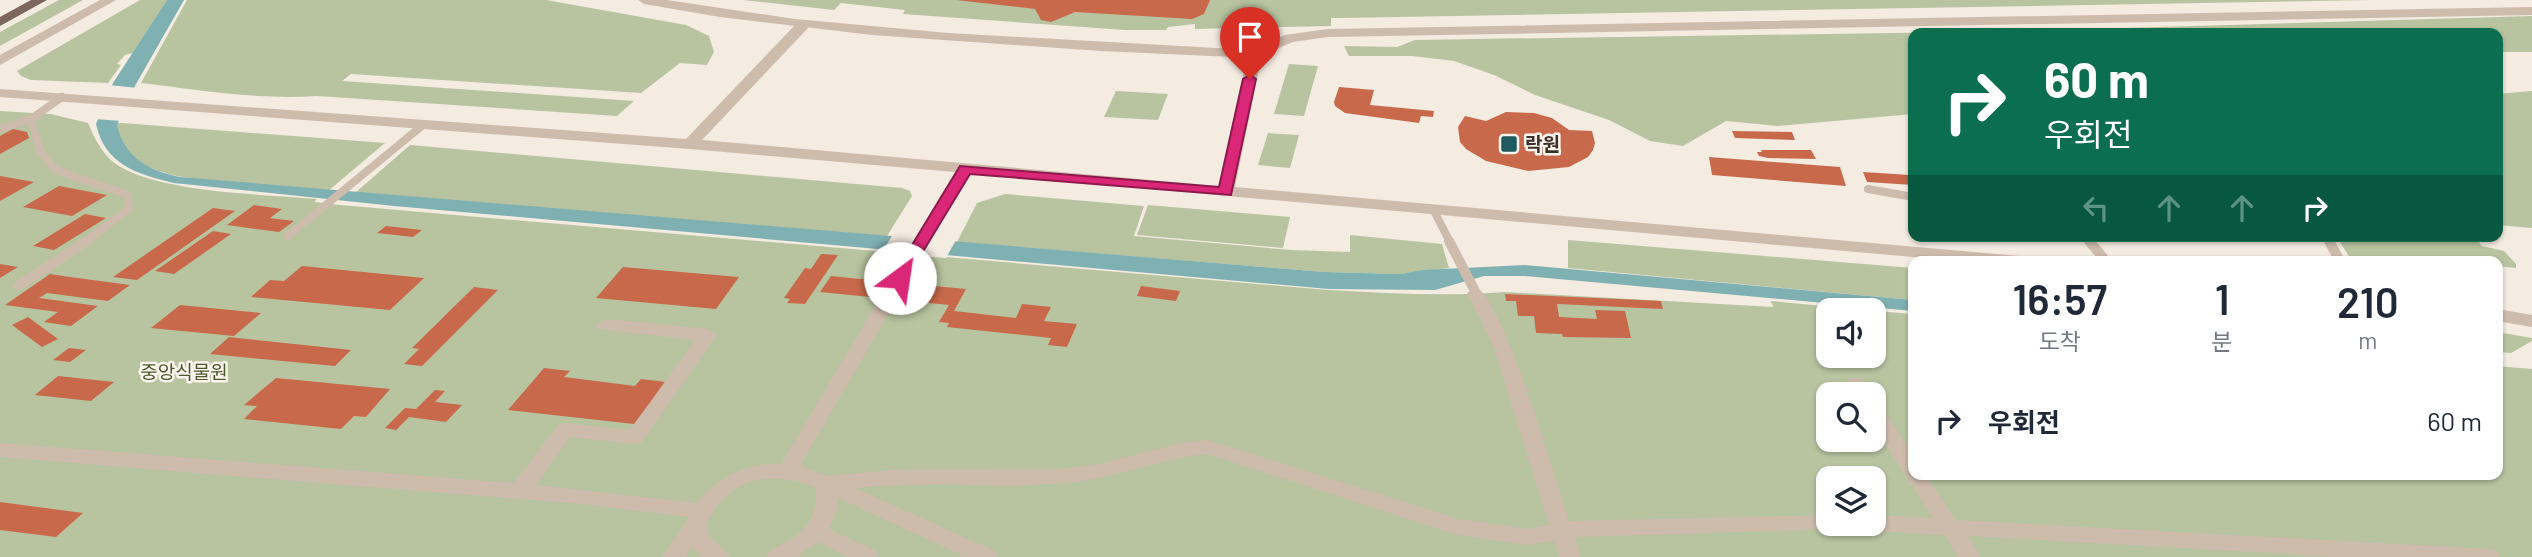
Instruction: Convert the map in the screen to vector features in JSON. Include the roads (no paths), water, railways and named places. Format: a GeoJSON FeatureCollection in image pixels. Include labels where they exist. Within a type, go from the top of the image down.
{"type":"FeatureCollection","features":[{"type":"Feature","properties":{"kind":"main road"},"geometry":{"type":"LineString","coordinates":[[0,22],[41,0]]}},
{"type":"Feature","properties":{"kind":"street"},"geometry":{"type":"LineString","coordinates":[[0,61],[110,0]]}},
{"type":"Feature","properties":{"kind":"street"},"geometry":{"type":"LineString","coordinates":[[643,0],[803,26],[1037,44],[1255,54],[1272,42],[1290,36],[1328,33],[2532,11]]}},
{"type":"Feature","properties":{"kind":"street"},"geometry":{"type":"LineString","coordinates":[[690,144],[803,26]]}},
{"type":"Feature","properties":{"kind":"street"},"geometry":{"type":"LineString","coordinates":[[1226,192],[1255,54]]}},
{"type":"Feature","properties":{"kind":"street"},"geometry":{"type":"LineString","coordinates":[[0,93],[690,144],[1960,256]]}},
{"type":"Feature","properties":{"kind":"street"},"geometry":{"type":"LineString","coordinates":[[900,278],[965,169]]}},
{"type":"Feature","properties":{"kind":"street"},"geometry":{"type":"LineString","coordinates":[[1476,293],[1503,348],[1570,557]]}},
{"type":"Feature","properties":{"kind":"street"},"geometry":{"type":"LineString","coordinates":[[788,469],[888,299]]}},
{"type":"Feature","properties":{"kind":"street"},"geometry":{"type":"LineString","coordinates":[[2503,316],[2532,321]]}},
{"type":"Feature","properties":{"kind":"street"},"geometry":{"type":"LineString","coordinates":[[519,492],[565,430],[635,437],[708,335],[605,325]]}},
{"type":"Feature","properties":{"kind":"street"},"geometry":{"type":"LineString","coordinates":[[1886,430],[1908,464]]}},
{"type":"Feature","properties":{"kind":"street"},"geometry":{"type":"LineString","coordinates":[[826,484],[897,477],[1046,477],[1083,474],[1122,467],[1191,448],[1208,447],[1228,451],[1458,527],[1527,537],[1562,530],[1816,523]]}},
{"type":"Feature","properties":{"kind":"street"},"geometry":{"type":"LineString","coordinates":[[0,450],[581,496],[699,516]]}},
{"type":"Feature","properties":{"kind":"street"},"geometry":{"type":"LineString","coordinates":[[674,557],[699,516],[724,486],[744,475],[767,469],[788,469],[814,477],[987,557]]}},
{"type":"Feature","properties":{"kind":"street"},"geometry":{"type":"LineString","coordinates":[[1918,480],[1948,528],[1970,557]]}},
{"type":"Feature","properties":{"kind":"street"},"geometry":{"type":"LineString","coordinates":[[776,557],[807,543],[826,519],[829,502],[826,484]]}},
{"type":"Feature","properties":{"kind":"street"},"geometry":{"type":"LineString","coordinates":[[699,516],[700,542],[719,557]]}},
{"type":"Feature","properties":{"kind":"street"},"geometry":{"type":"LineString","coordinates":[[1886,524],[2489,557]]}},
{"type":"Feature","properties":{"kind":"street"},"geometry":{"type":"LineString","coordinates":[[807,543],[868,557]]}},
{"type":"Feature","properties":{"kind":"lane"},"geometry":{"type":"LineString","coordinates":[[0,129],[31,119],[64,97]]}},
{"type":"Feature","properties":{"kind":"lane"},"geometry":{"type":"LineString","coordinates":[[18,286],[81,245],[129,209],[130,203],[128,195],[117,189],[60,173],[50,166],[39,151],[31,119]]}},
{"type":"Feature","properties":{"kind":"lane"},"geometry":{"type":"LineString","coordinates":[[288,236],[423,125]]}},
{"type":"Feature","properties":{"kind":"lane"},"geometry":{"type":"LineString","coordinates":[[1867,189],[1908,196]]}},
{"type":"Feature","properties":{"kind":"lane"},"geometry":{"type":"LineString","coordinates":[[1434,211],[1476,293]]}},
{"type":"Feature","properties":{"kind":"lane"},"geometry":{"type":"LineString","coordinates":[[2089,242],[2101,256]]}},
{"type":"Feature","properties":{"kind":"water"},"geometry":{"type":"Polygon","coordinates":[[[167,0],[184,0],[136,84],[117,125],[125,146],[140,161],[158,171],[180,177],[1324,272],[1401,274],[1423,270],[1525,265],[1908,300],[1908,311],[1886,309],[1886,298],[1816,298],[1816,302],[1525,276],[1484,276],[1435,290],[1329,289],[394,206],[174,183],[147,176],[115,158],[100,138],[96,124],[113,83],[167,0]]]}},
{"type":"Feature","properties":{"kind":"tunnel"},"geometry":{"type":"LineString","coordinates":[[888,299],[900,278]]}},
{"type":"Feature","properties":{"kind":"place","name":"락원"},"geometry":{"type":"Point","coordinates":[1509,144]}},
{"type":"Feature","properties":{"kind":"park label","name":"중앙식물원"},"geometry":{"type":"Point","coordinates":[184,372]}}]}
